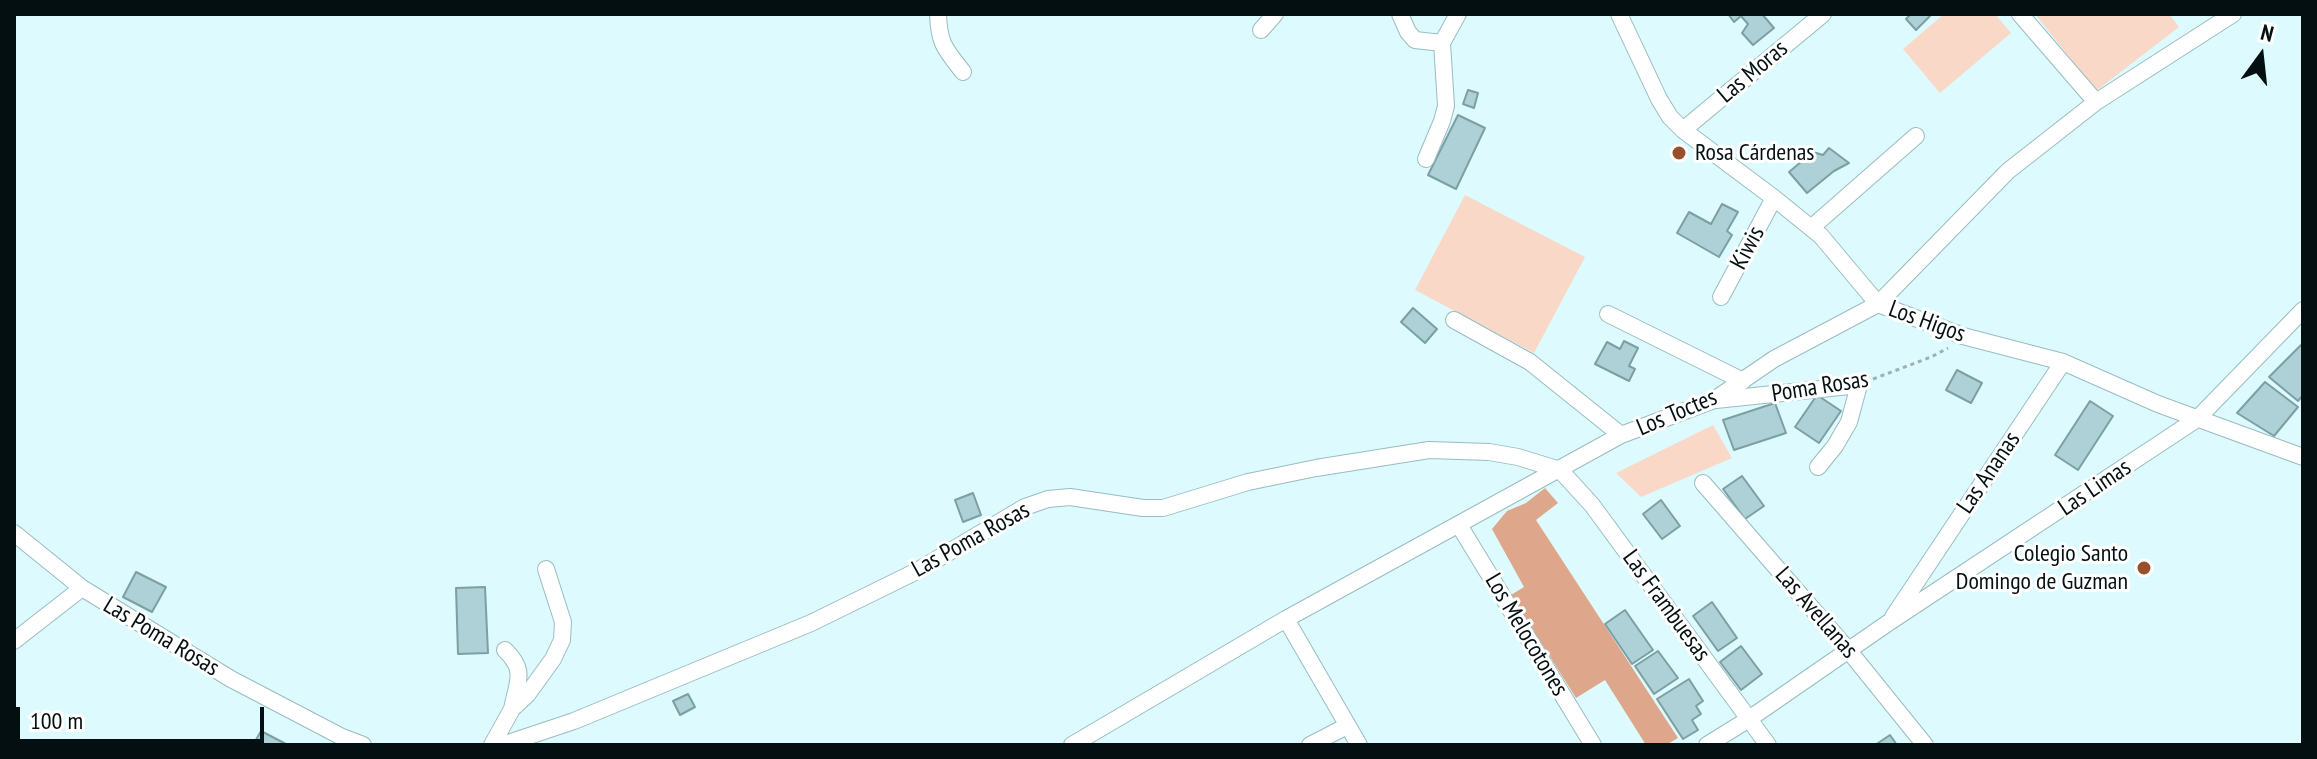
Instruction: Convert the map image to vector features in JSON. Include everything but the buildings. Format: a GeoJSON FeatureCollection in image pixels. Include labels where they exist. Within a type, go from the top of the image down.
{"type":"FeatureCollection","features":[{"type":"Feature","properties":{"kind":"street"},"geometry":{"type":"LineString","coordinates":[[938,14],[939,36],[944,49],[963,72]]}},
{"type":"Feature","properties":{"kind":"street"},"geometry":{"type":"LineString","coordinates":[[1261,30],[1275,14]]}},
{"type":"Feature","properties":{"kind":"street"},"geometry":{"type":"LineString","coordinates":[[1400,14],[1415,40],[1442,43]]}},
{"type":"Feature","properties":{"kind":"street"},"geometry":{"type":"LineString","coordinates":[[1426,159],[1446,106],[1442,43],[1458,14]]}},
{"type":"Feature","properties":{"kind":"street","name":"Los Higos"},"geometry":{"type":"LineString","coordinates":[[1619,14],[1670,117],[1821,236],[1878,304],[1963,336],[2063,362],[2197,419],[2303,457]]}},
{"type":"Feature","properties":{"kind":"street","name":"Las Moras"},"geometry":{"type":"LineString","coordinates":[[1683,130],[1823,14]]}},
{"type":"Feature","properties":{"kind":"street"},"geometry":{"type":"LineString","coordinates":[[2020,14],[2096,102]]}},
{"type":"Feature","properties":{"kind":"street","name":"Los Toctes"},"geometry":{"type":"LineString","coordinates":[[1072,745],[1286,619],[1621,435],[1714,400],[1774,359],[1878,304],[2008,171],[2096,102],[2233,14]]}},
{"type":"Feature","properties":{"kind":"street"},"geometry":{"type":"LineString","coordinates":[[1811,228],[1916,136]]}},
{"type":"Feature","properties":{"kind":"street","name":"Kiwis"},"geometry":{"type":"LineString","coordinates":[[1721,297],[1774,198]]}},
{"type":"Feature","properties":{"kind":"street","name":"Las Limas"},"geometry":{"type":"LineString","coordinates":[[1707,745],[2197,419],[2303,310]]}},
{"type":"Feature","properties":{"kind":"street"},"geometry":{"type":"LineString","coordinates":[[1608,314],[1743,381]]}},
{"type":"Feature","properties":{"kind":"street"},"geometry":{"type":"LineString","coordinates":[[1454,320],[1530,362],[1621,435]]}},
{"type":"Feature","properties":{"kind":"street","name":"Las Ananas"},"geometry":{"type":"LineString","coordinates":[[1888,623],[2063,362]]}},
{"type":"Feature","properties":{"kind":"street"},"geometry":{"type":"LineString","coordinates":[[1818,467],[1849,422],[1859,385]]}},
{"type":"Feature","properties":{"kind":"street","name":"Poma Rosas"},"geometry":{"type":"LineString","coordinates":[[1714,400],[1859,385]]}},
{"type":"Feature","properties":{"kind":"street","name":"Las Poma Rosas"},"geometry":{"type":"LineString","coordinates":[[502,745],[574,721],[811,623],[917,571],[1025,507],[1048,499],[1070,497],[1163,508],[1248,482],[1429,450],[1504,454],[1560,470]]}},
{"type":"Feature","properties":{"kind":"street","name":"Las Frambuesas"},"geometry":{"type":"LineString","coordinates":[[1560,470],[1592,505],[1768,745]]}},
{"type":"Feature","properties":{"kind":"street","name":"Las Avellanas"},"geometry":{"type":"LineString","coordinates":[[1703,483],[1849,651],[1925,745]]}},
{"type":"Feature","properties":{"kind":"street","name":"Los Melocotones"},"geometry":{"type":"LineString","coordinates":[[1459,525],[1593,745]]}},
{"type":"Feature","properties":{"kind":"street","name":"Las Poma Rosas"},"geometry":{"type":"LineString","coordinates":[[14,533],[82,588],[231,679],[363,745]]}},
{"type":"Feature","properties":{"kind":"street"},"geometry":{"type":"LineString","coordinates":[[492,745],[512,709],[527,695],[553,659],[562,640],[563,622],[546,569]]}},
{"type":"Feature","properties":{"kind":"street"},"geometry":{"type":"LineString","coordinates":[[14,641],[82,588]]}},
{"type":"Feature","properties":{"kind":"street"},"geometry":{"type":"LineString","coordinates":[[1286,619],[1359,745]]}},
{"type":"Feature","properties":{"kind":"street"},"geometry":{"type":"LineString","coordinates":[[505,650],[517,662],[519,669],[512,709]]}},
{"type":"Feature","properties":{"kind":"street"},"geometry":{"type":"LineString","coordinates":[[1310,745],[1347,726]]}},
{"type":"Feature","properties":{"kind":"path","name":"Poma Rosas"},"geometry":{"type":"LineString","coordinates":[[1859,385],[1931,357],[1963,336]]}},
{"type":"Feature","properties":{"kind":"shaded area"},"geometry":{"type":"Polygon","coordinates":[[[1944,14],[1995,14],[2011,33],[1940,93],[1903,49],[1944,14]]]}},
{"type":"Feature","properties":{"kind":"shaded area"},"geometry":{"type":"Polygon","coordinates":[[[2035,14],[2169,14],[2179,27],[2096,91],[2035,14]]]}},
{"type":"Feature","properties":{"kind":"shaded area"},"geometry":{"type":"Polygon","coordinates":[[[1465,195],[1585,257],[1534,353],[1415,290],[1465,195]]]}},
{"type":"Feature","properties":{"kind":"shaded area"},"geometry":{"type":"Polygon","coordinates":[[[1713,425],[1732,458],[1641,497],[1616,473],[1713,425]]]}},
{"type":"Feature","properties":{"kind":"shaded area"},"geometry":{"type":"Polygon","coordinates":[[[1545,488],[1558,503],[1536,520],[1678,738],[1666,745],[1646,745],[1605,680],[1576,698],[1511,595],[1524,587],[1492,529],[1507,511],[1526,503],[1545,488]]]}},
{"type":"Feature","properties":{"kind":"place","name":"Rosa Cárdenas"},"geometry":{"type":"Point","coordinates":[1679,153]}},
{"type":"Feature","properties":{"kind":"place","name":"Colegio Santo Domingo de Guzman"},"geometry":{"type":"Point","coordinates":[2144,568]}}]}
